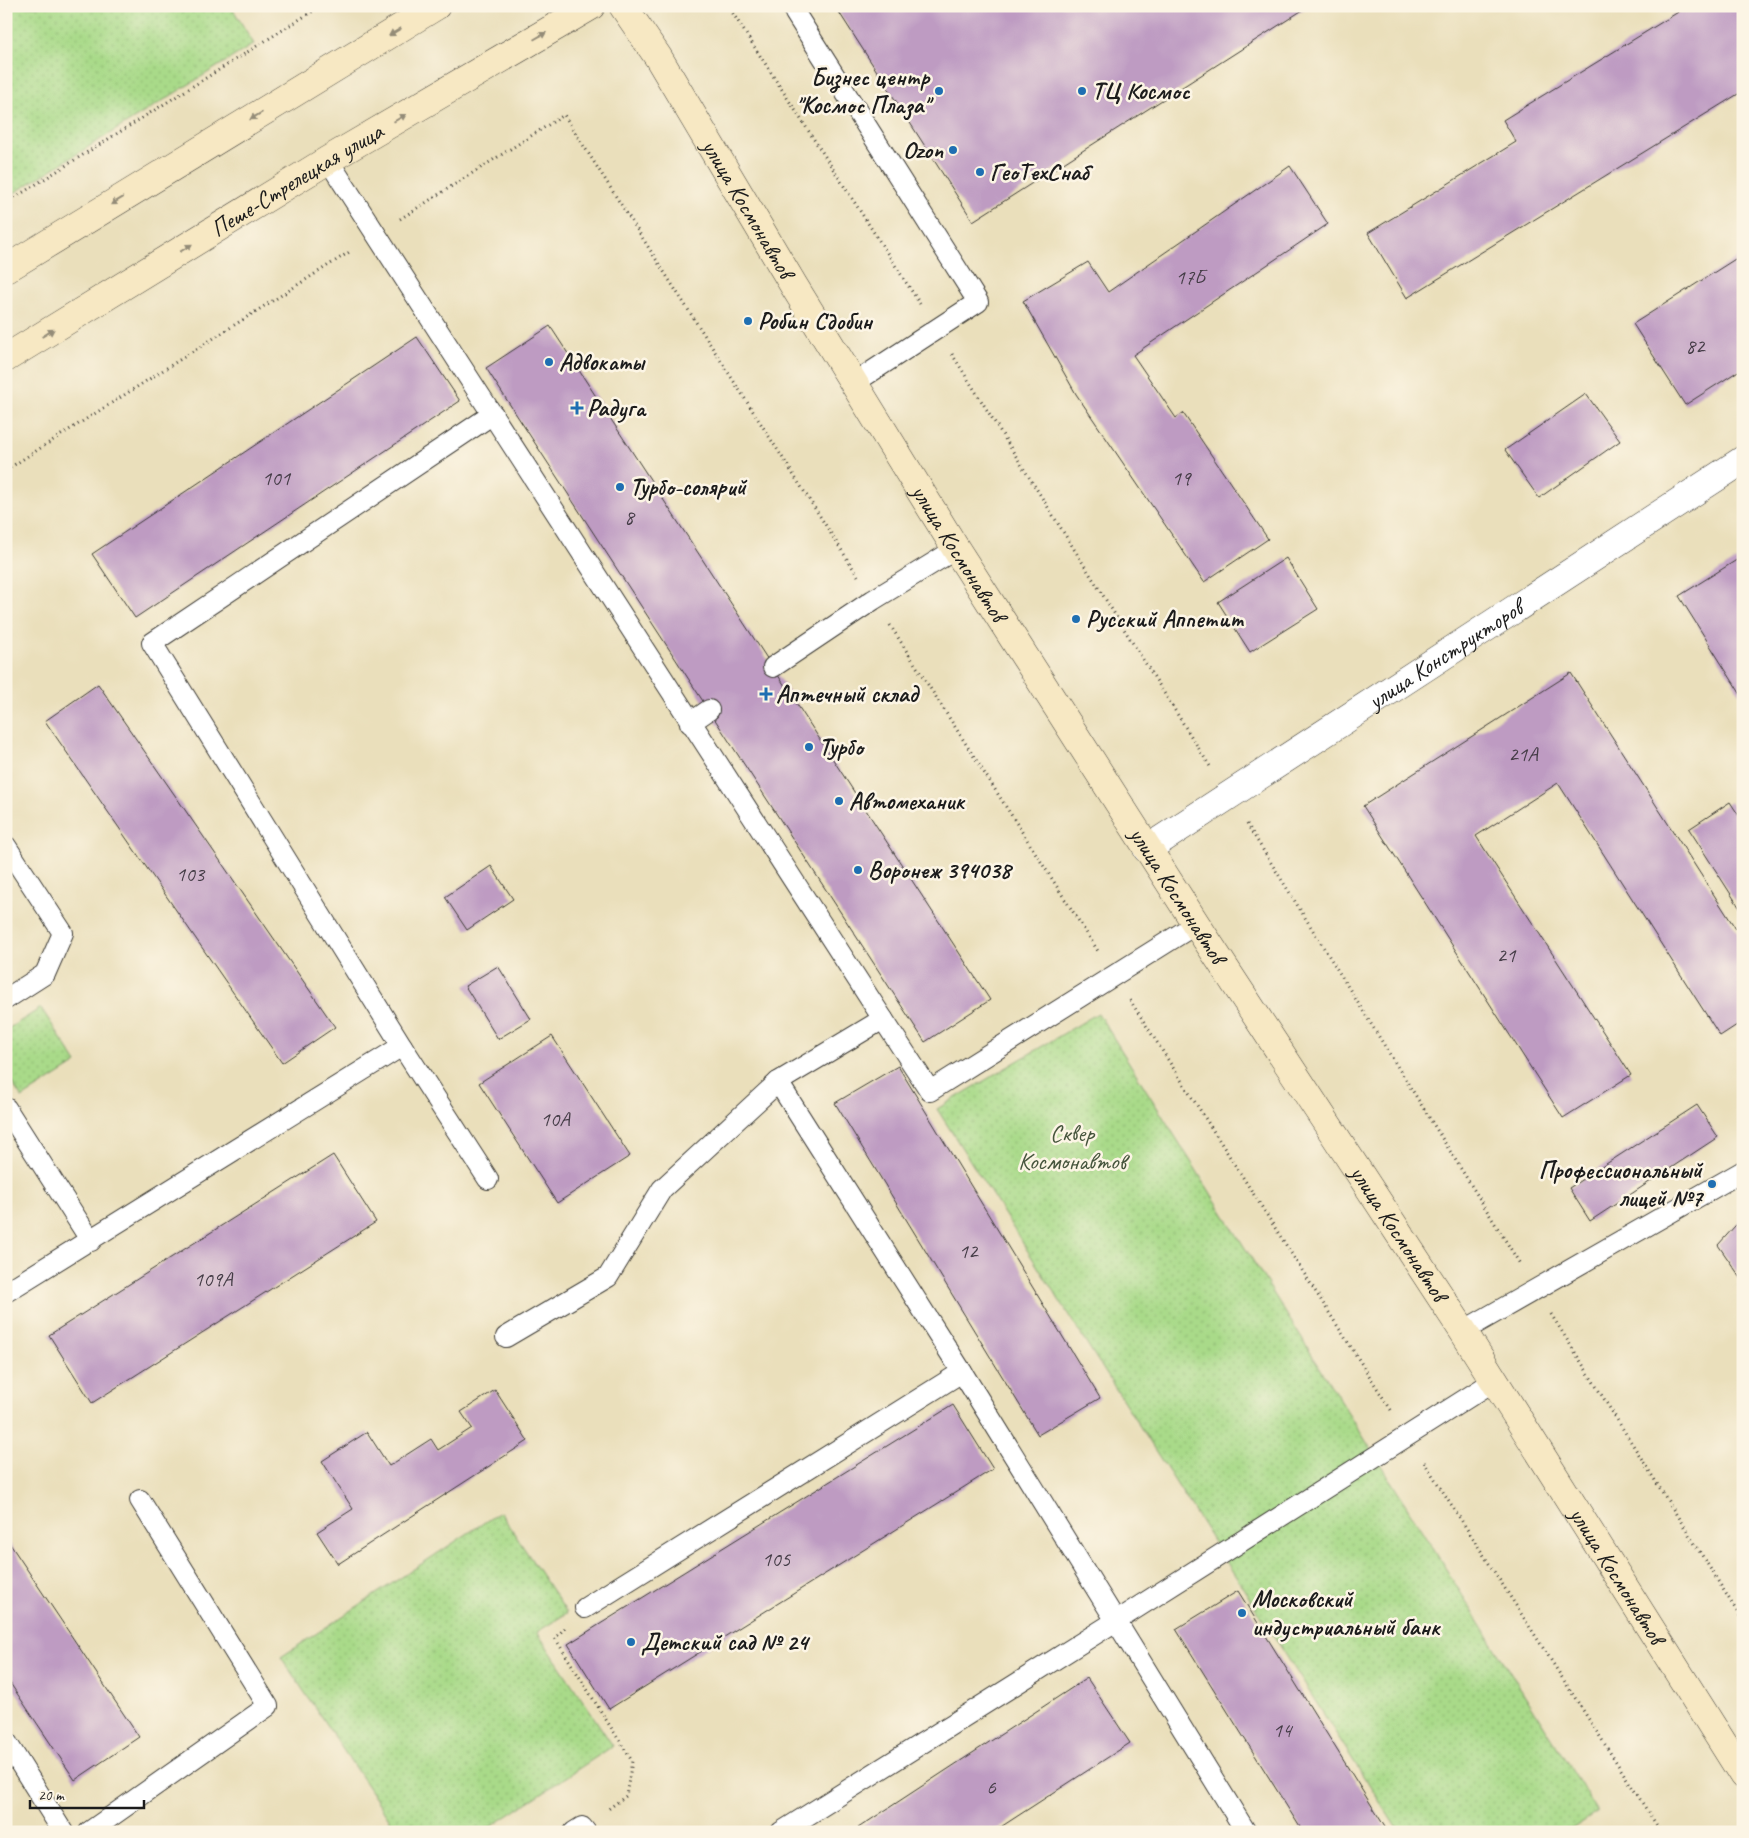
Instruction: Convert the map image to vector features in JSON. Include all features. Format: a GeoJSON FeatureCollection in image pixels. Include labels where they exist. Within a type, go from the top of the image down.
{"type":"FeatureCollection","features":[{"type":"Feature","properties":{"kind":"main road"},"geometry":{"type":"LineString","coordinates":[[6,269],[436,6]]}},
{"type":"Feature","properties":{"kind":"main road","name":"Пеше-Стрелецкая улица"},"geometry":{"type":"LineString","coordinates":[[6,358],[328,160],[591,6]]}},
{"type":"Feature","properties":{"kind":"main road","name":"улица Космонавтов"},"geometry":{"type":"LineString","coordinates":[[623,6],[658,57],[956,549],[1147,849],[1463,1331],[1743,1775]]}},
{"type":"Feature","properties":{"kind":"street","name":"улица Конструкторов"},"geometry":{"type":"LineString","coordinates":[[1147,849],[1743,460]]}},
{"type":"Feature","properties":{"kind":"lane"},"geometry":{"type":"LineString","coordinates":[[795,13],[978,302],[854,383]]}},
{"type":"Feature","properties":{"kind":"lane"},"geometry":{"type":"LineString","coordinates":[[328,160],[690,723],[930,1091],[1196,924]]}},
{"type":"Feature","properties":{"kind":"lane"},"geometry":{"type":"LineString","coordinates":[[488,1179],[402,1046],[152,643],[493,414]]}},
{"type":"Feature","properties":{"kind":"lane"},"geometry":{"type":"LineString","coordinates":[[773,667],[874,600],[956,549]]}},
{"type":"Feature","properties":{"kind":"lane"},"geometry":{"type":"LineString","coordinates":[[690,723],[709,710]]}},
{"type":"Feature","properties":{"kind":"lane"},"geometry":{"type":"LineString","coordinates":[[6,846],[63,933],[45,974],[6,998]]}},
{"type":"Feature","properties":{"kind":"lane"},"geometry":{"type":"LineString","coordinates":[[506,1337],[608,1277],[662,1190],[778,1082],[883,1019]]}},
{"type":"Feature","properties":{"kind":"lane"},"geometry":{"type":"LineString","coordinates":[[6,1292],[402,1046]]}},
{"type":"Feature","properties":{"kind":"lane"},"geometry":{"type":"LineString","coordinates":[[778,1082],[962,1372],[1246,1832]]}},
{"type":"Feature","properties":{"kind":"lane"},"geometry":{"type":"LineString","coordinates":[[6,1108],[91,1240]]}},
{"type":"Feature","properties":{"kind":"lane"},"geometry":{"type":"LineString","coordinates":[[1463,1331],[1743,1170]]}},
{"type":"Feature","properties":{"kind":"lane"},"geometry":{"type":"LineString","coordinates":[[585,1608],[962,1372]]}},
{"type":"Feature","properties":{"kind":"lane"},"geometry":{"type":"LineString","coordinates":[[781,1832],[1494,1380]]}},
{"type":"Feature","properties":{"kind":"lane"},"geometry":{"type":"LineString","coordinates":[[88,1832],[268,1706],[140,1500]]}},
{"type":"Feature","properties":{"kind":"lane"},"geometry":{"type":"LineString","coordinates":[[6,1741],[63,1832]]}},
{"type":"Feature","properties":{"kind":"path"},"geometry":{"type":"LineString","coordinates":[[6,203],[321,6]]}},
{"type":"Feature","properties":{"kind":"path"},"geometry":{"type":"LineString","coordinates":[[730,9],[734,6]]}},
{"type":"Feature","properties":{"kind":"path"},"geometry":{"type":"LineString","coordinates":[[6,470],[564,115]]}},
{"type":"Feature","properties":{"kind":"path"},"geometry":{"type":"LineString","coordinates":[[581,1830],[626,1796],[632,1762],[555,1638],[585,1608]]}},
{"type":"Feature","properties":{"kind":"green space"},"geometry":{"type":"Polygon","coordinates":[[[6,6],[231,6],[254,44],[6,198],[6,6]]]}},
{"type":"Feature","properties":{"kind":"green space"},"geometry":{"type":"Polygon","coordinates":[[[41,1008],[77,1063],[22,1098],[6,1074],[6,1030],[41,1008]]]}},
{"type":"Feature","properties":{"kind":"green space","name":"Сквер Космонавтов"},"geometry":{"type":"Polygon","coordinates":[[[1098,1013],[1598,1812],[1567,1832],[1399,1832],[937,1109],[1098,1013]]]}},
{"type":"Feature","properties":{"kind":"green space"},"geometry":{"type":"Polygon","coordinates":[[[500,1512],[567,1613],[537,1632],[613,1746],[483,1832],[398,1832],[281,1657],[500,1512]]]}},
{"type":"Feature","properties":{"kind":"building","name":"ТЦ Космос"},"geometry":{"type":"Polygon","coordinates":[[[835,6],[1309,6],[973,221],[835,6]]]}},
{"type":"Feature","properties":{"kind":"building"},"geometry":{"type":"Polygon","coordinates":[[[1688,6],[1743,6],[1743,91],[1407,298],[1368,233],[1516,142],[1503,120],[1688,6]]]}},
{"type":"Feature","properties":{"kind":"building"},"geometry":{"type":"Polygon","coordinates":[[[1290,166],[1328,224],[1133,355],[1176,418],[1183,413],[1268,539],[1204,582],[1076,394],[1023,301],[1088,262],[1108,292],[1290,166]]]}},
{"type":"Feature","properties":{"kind":"building"},"geometry":{"type":"Polygon","coordinates":[[[1743,254],[1743,368],[1685,405],[1633,324],[1743,254]]]}},
{"type":"Feature","properties":{"kind":"building"},"geometry":{"type":"Polygon","coordinates":[[[550,326],[990,1000],[925,1042],[486,368],[550,326]]]}},
{"type":"Feature","properties":{"kind":"building"},"geometry":{"type":"Polygon","coordinates":[[[417,337],[460,401],[135,618],[92,554],[417,337]]]}},
{"type":"Feature","properties":{"kind":"building"},"geometry":{"type":"Polygon","coordinates":[[[1586,394],[1620,441],[1539,498],[1505,450],[1586,394]]]}},
{"type":"Feature","properties":{"kind":"building"},"geometry":{"type":"Polygon","coordinates":[[[1743,556],[1743,698],[1679,596],[1743,556]]]}},
{"type":"Feature","properties":{"kind":"building"},"geometry":{"type":"Polygon","coordinates":[[[1286,558],[1318,609],[1250,652],[1218,602],[1286,558]]]}},
{"type":"Feature","properties":{"kind":"building"},"geometry":{"type":"Polygon","coordinates":[[[1571,673],[1743,940],[1743,1021],[1720,1036],[1558,783],[1476,836],[1631,1075],[1563,1118],[1363,806],[1571,673]]]}},
{"type":"Feature","properties":{"kind":"building"},"geometry":{"type":"Polygon","coordinates":[[[98,684],[335,1027],[282,1063],[45,721],[98,684]]]}},
{"type":"Feature","properties":{"kind":"building"},"geometry":{"type":"Polygon","coordinates":[[[1730,802],[1743,822],[1743,913],[1689,829],[1730,802]]]}},
{"type":"Feature","properties":{"kind":"building"},"geometry":{"type":"Polygon","coordinates":[[[491,866],[513,899],[467,930],[445,897],[491,866]]]}},
{"type":"Feature","properties":{"kind":"building"},"geometry":{"type":"Polygon","coordinates":[[[498,966],[531,1019],[498,1039],[465,986],[498,966]]]}},
{"type":"Feature","properties":{"kind":"building"},"geometry":{"type":"Polygon","coordinates":[[[552,1036],[630,1156],[557,1203],[479,1083],[552,1036]]]}},
{"type":"Feature","properties":{"kind":"building"},"geometry":{"type":"Polygon","coordinates":[[[898,1066],[1100,1398],[1038,1435],[835,1103],[898,1066]]]}},
{"type":"Feature","properties":{"kind":"building"},"geometry":{"type":"Polygon","coordinates":[[[1697,1105],[1718,1137],[1590,1221],[1569,1188],[1697,1105]]]}},
{"type":"Feature","properties":{"kind":"building"},"geometry":{"type":"Polygon","coordinates":[[[333,1155],[376,1222],[92,1403],[49,1335],[333,1155]]]}},
{"type":"Feature","properties":{"kind":"building"},"geometry":{"type":"Polygon","coordinates":[[[1743,1217],[1743,1281],[1718,1245],[1743,1217]]]}},
{"type":"Feature","properties":{"kind":"building"},"geometry":{"type":"Polygon","coordinates":[[[495,1390],[528,1441],[338,1564],[317,1532],[353,1509],[322,1461],[367,1432],[389,1466],[431,1439],[438,1450],[472,1428],[461,1412],[495,1390]]]}},
{"type":"Feature","properties":{"kind":"building"},"geometry":{"type":"Polygon","coordinates":[[[953,1405],[993,1469],[609,1709],[568,1644],[953,1405]]]}},
{"type":"Feature","properties":{"kind":"building"},"geometry":{"type":"Polygon","coordinates":[[[6,1538],[139,1737],[75,1780],[6,1677],[6,1538]]]}},
{"type":"Feature","properties":{"kind":"building"},"geometry":{"type":"Polygon","coordinates":[[[1238,1591],[1388,1832],[1303,1832],[1176,1629],[1238,1591]]]}},
{"type":"Feature","properties":{"kind":"building"},"geometry":{"type":"Polygon","coordinates":[[[1087,1678],[1130,1743],[993,1832],[852,1832],[1087,1678]]]}},
{"type":"Feature","properties":{"kind":"place","name":"Бизнес центр \"Космос Плаза\""},"geometry":{"type":"Point","coordinates":[939,91]}},
{"type":"Feature","properties":{"kind":"place","name":"ТЦ Космос"},"geometry":{"type":"Point","coordinates":[1082,91]}},
{"type":"Feature","properties":{"kind":"place","name":"Ozon"},"geometry":{"type":"Point","coordinates":[953,150]}},
{"type":"Feature","properties":{"kind":"place","name":"ГеоТехСнаб"},"geometry":{"type":"Point","coordinates":[980,172]}},
{"type":"Feature","properties":{"kind":"place","name":"Робин Сдобин"},"geometry":{"type":"Point","coordinates":[748,321]}},
{"type":"Feature","properties":{"kind":"place","name":"Адвокаты"},"geometry":{"type":"Point","coordinates":[549,362]}},
{"type":"Feature","properties":{"kind":"place","name":"Радуга"},"geometry":{"type":"Point","coordinates":[577,408]}},
{"type":"Feature","properties":{"kind":"place","name":"Турбо-солярий"},"geometry":{"type":"Point","coordinates":[620,487]}},
{"type":"Feature","properties":{"kind":"place","name":"Русский Аппетит"},"geometry":{"type":"Point","coordinates":[1076,619]}},
{"type":"Feature","properties":{"kind":"place","name":"Аптечный склад"},"geometry":{"type":"Point","coordinates":[766,694]}},
{"type":"Feature","properties":{"kind":"place","name":"Турбо"},"geometry":{"type":"Point","coordinates":[809,747]}},
{"type":"Feature","properties":{"kind":"place","name":"Автомеханик"},"geometry":{"type":"Point","coordinates":[839,801]}},
{"type":"Feature","properties":{"kind":"place","name":"Воронеж 394038"},"geometry":{"type":"Point","coordinates":[858,870]}},
{"type":"Feature","properties":{"kind":"place","name":"Профессиональный лицей №7"},"geometry":{"type":"Point","coordinates":[1712,1184]}},
{"type":"Feature","properties":{"kind":"place","name":"Московский индустриальный банк"},"geometry":{"type":"Point","coordinates":[1242,1613]}},
{"type":"Feature","properties":{"kind":"place","name":"Детский сад № 24"},"geometry":{"type":"Point","coordinates":[631,1642]}}]}
